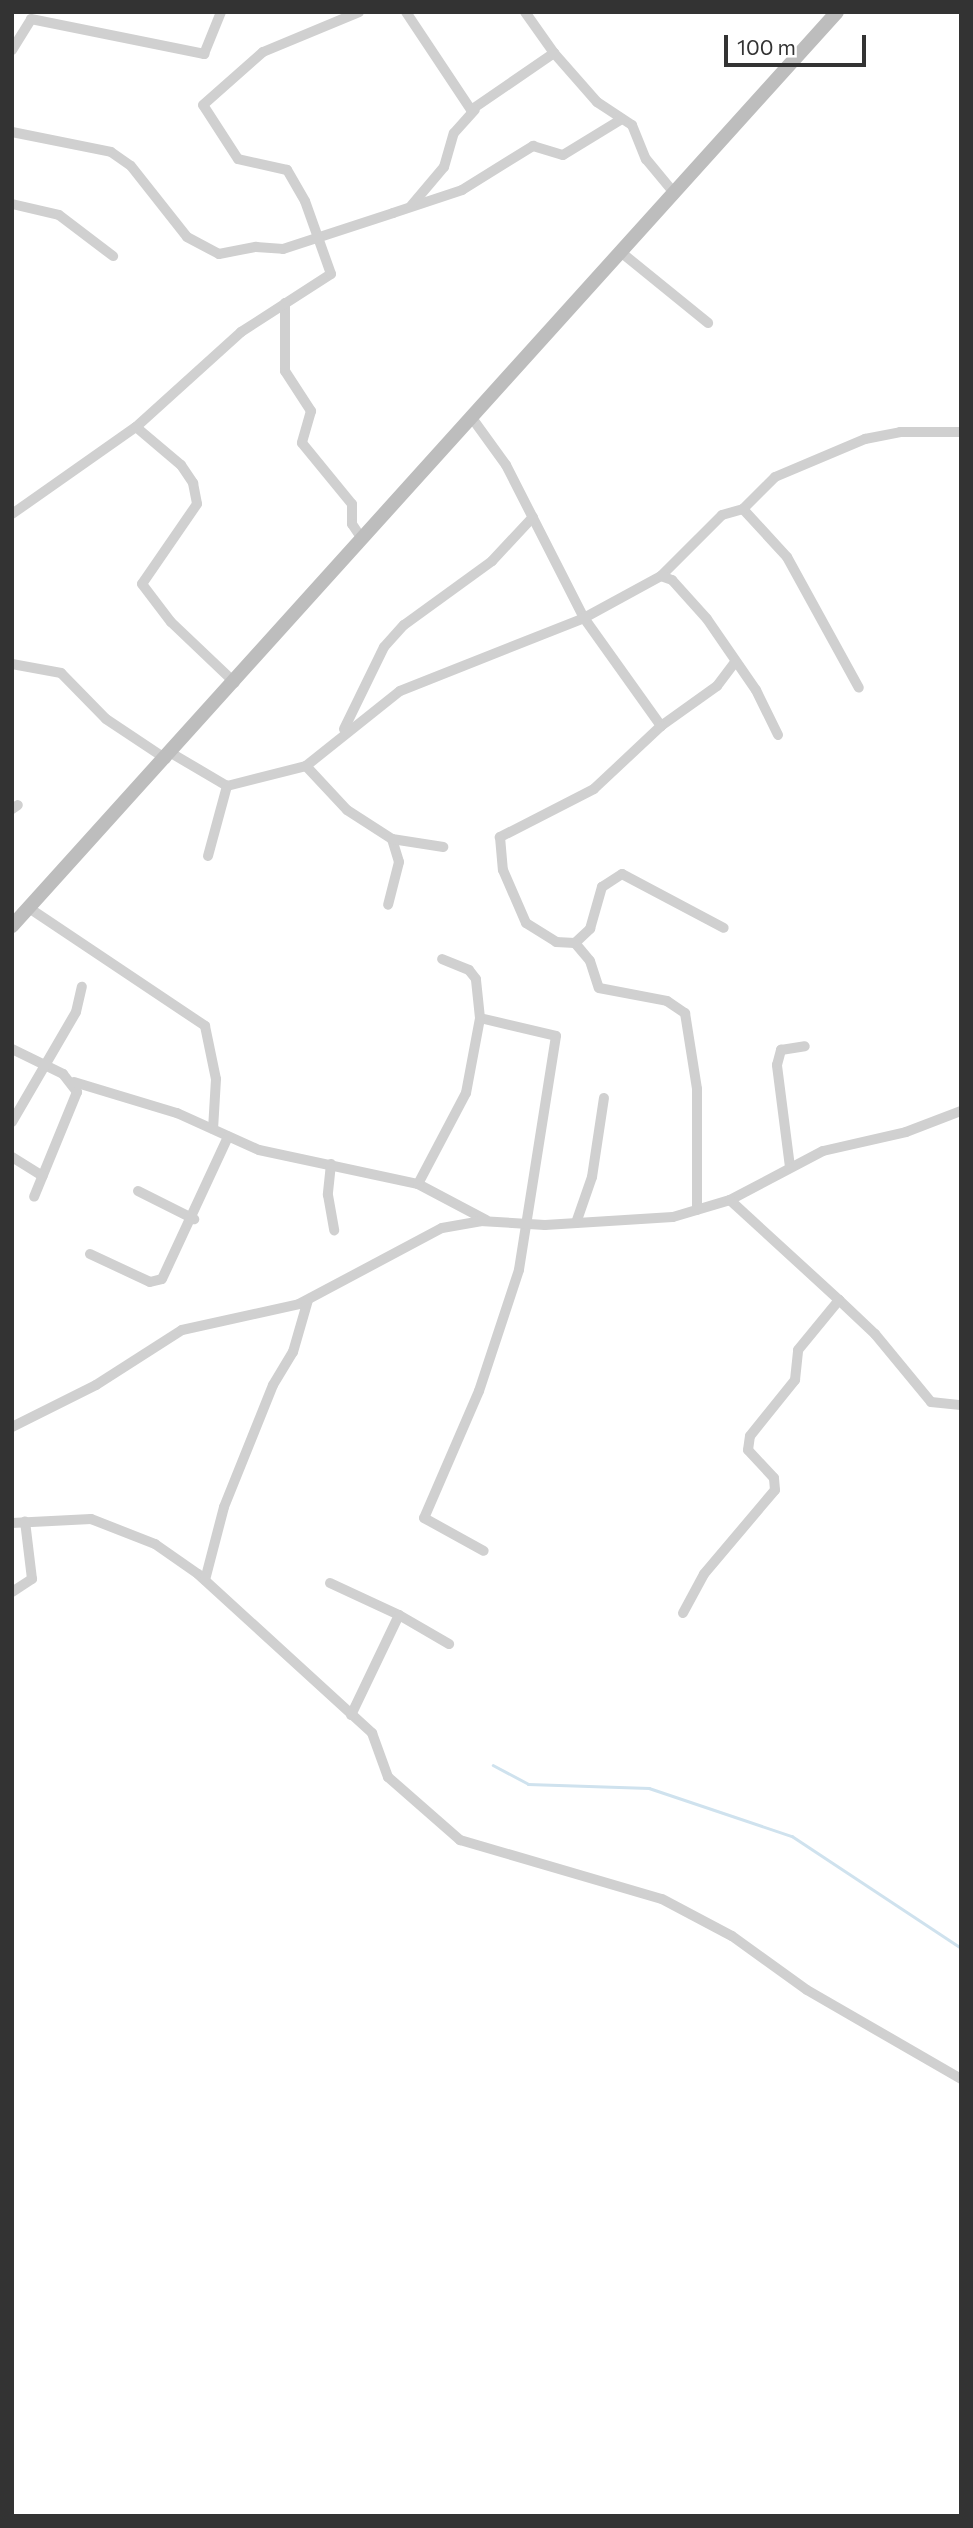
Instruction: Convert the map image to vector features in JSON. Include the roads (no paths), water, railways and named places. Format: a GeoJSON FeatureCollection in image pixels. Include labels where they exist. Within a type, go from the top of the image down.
{"type":"FeatureCollection","features":[{"type":"Feature","properties":{"kind":"main road"},"geometry":{"type":"LineString","coordinates":[[12,926],[169,757],[837,12]]}},
{"type":"Feature","properties":{"kind":"street"},"geometry":{"type":"LineString","coordinates":[[12,50],[31,19],[204,54],[221,12]]}},
{"type":"Feature","properties":{"kind":"street"},"geometry":{"type":"LineString","coordinates":[[12,514],[136,427],[241,332],[331,274],[287,170],[238,159],[204,105],[264,52],[359,12]]}},
{"type":"Feature","properties":{"kind":"street"},"geometry":{"type":"LineString","coordinates":[[406,12],[467,108],[475,110]]}},
{"type":"Feature","properties":{"kind":"street"},"geometry":{"type":"LineString","coordinates":[[525,12],[554,53],[597,102],[638,134],[646,159],[675,194]]}},
{"type":"Feature","properties":{"kind":"street"},"geometry":{"type":"LineString","coordinates":[[411,206],[444,167],[454,133],[475,110],[554,53]]}},
{"type":"Feature","properties":{"kind":"street"},"geometry":{"type":"LineString","coordinates":[[12,132],[111,152],[131,166],[187,237],[219,254],[256,247],[275,250],[462,190],[533,146],[563,155],[622,119]]}},
{"type":"Feature","properties":{"kind":"street"},"geometry":{"type":"LineString","coordinates":[[12,204],[59,215],[113,256]]}},
{"type":"Feature","properties":{"kind":"street"},"geometry":{"type":"LineString","coordinates":[[622,253],[708,323]]}},
{"type":"Feature","properties":{"kind":"street"},"geometry":{"type":"LineString","coordinates":[[285,303],[285,371],[311,411],[302,443],[352,503],[352,524],[362,539]]}},
{"type":"Feature","properties":{"kind":"street"},"geometry":{"type":"LineString","coordinates":[[472,418],[506,465],[584,618],[660,726]]}},
{"type":"Feature","properties":{"kind":"street"},"geometry":{"type":"LineString","coordinates":[[136,427],[181,465],[193,483],[197,504],[149,567],[142,584],[146,596],[235,682]]}},
{"type":"Feature","properties":{"kind":"street"},"geometry":{"type":"LineString","coordinates":[[12,664],[61,673],[106,719],[169,757],[227,786],[306,766],[342,733],[400,691],[584,618],[661,576],[722,515],[743,509],[775,477],[865,439],[900,432],[961,432]]}},
{"type":"Feature","properties":{"kind":"street"},"geometry":{"type":"LineString","coordinates":[[743,509],[787,556],[859,688]]}},
{"type":"Feature","properties":{"kind":"street"},"geometry":{"type":"LineString","coordinates":[[342,733],[384,648],[404,625],[492,561],[533,517]]}},
{"type":"Feature","properties":{"kind":"street"},"geometry":{"type":"LineString","coordinates":[[661,576],[688,596],[736,661],[778,735]]}},
{"type":"Feature","properties":{"kind":"street"},"geometry":{"type":"LineString","coordinates":[[724,928],[622,874],[602,887],[590,929],[575,943],[555,942],[526,923],[503,870],[500,837],[594,789],[660,726],[717,686],[736,661]]}},
{"type":"Feature","properties":{"kind":"street"},"geometry":{"type":"LineString","coordinates":[[306,766],[347,810],[392,839],[443,847]]}},
{"type":"Feature","properties":{"kind":"street"},"geometry":{"type":"LineString","coordinates":[[208,856],[227,786]]}},
{"type":"Feature","properties":{"kind":"street"},"geometry":{"type":"LineString","coordinates":[[388,905],[399,862],[392,839]]}},
{"type":"Feature","properties":{"kind":"street"},"geometry":{"type":"LineString","coordinates":[[29,908],[205,1026],[216,1079],[213,1129]]}},
{"type":"Feature","properties":{"kind":"street"},"geometry":{"type":"LineString","coordinates":[[575,943],[590,961],[599,988],[667,1001],[685,1013],[697,1089],[697,1210]]}},
{"type":"Feature","properties":{"kind":"street"},"geometry":{"type":"LineString","coordinates":[[418,1184],[466,1093],[480,1018],[475,979],[469,970],[442,959]]}},
{"type":"Feature","properties":{"kind":"street"},"geometry":{"type":"LineString","coordinates":[[12,1122],[76,1012],[82,987]]}},
{"type":"Feature","properties":{"kind":"street"},"geometry":{"type":"LineString","coordinates":[[480,1018],[556,1036],[519,1270],[479,1391],[424,1517],[484,1551]]}},
{"type":"Feature","properties":{"kind":"street"},"geometry":{"type":"LineString","coordinates":[[790,1167],[778,1065],[781,1050],[805,1046]]}},
{"type":"Feature","properties":{"kind":"street"},"geometry":{"type":"LineString","coordinates":[[12,1049],[46,1063],[74,1083],[213,1129],[259,1150],[418,1184],[489,1222]]}},
{"type":"Feature","properties":{"kind":"street"},"geometry":{"type":"LineString","coordinates":[[34,1197],[69,1116],[77,1092],[74,1083]]}},
{"type":"Feature","properties":{"kind":"street"},"geometry":{"type":"LineString","coordinates":[[576,1223],[592,1177],[604,1098]]}},
{"type":"Feature","properties":{"kind":"street"},"geometry":{"type":"LineString","coordinates":[[12,1427],[96,1385],[181,1330],[308,1300],[442,1228],[489,1222],[649,1220],[697,1210],[730,1200],[790,1167],[843,1143],[906,1132],[961,1111]]}},
{"type":"Feature","properties":{"kind":"street"},"geometry":{"type":"LineString","coordinates":[[90,1254],[156,1282],[194,1219],[228,1137]]}},
{"type":"Feature","properties":{"kind":"street"},"geometry":{"type":"LineString","coordinates":[[12,1157],[43,1176]]}},
{"type":"Feature","properties":{"kind":"street"},"geometry":{"type":"LineString","coordinates":[[331,1164],[328,1195],[334,1230]]}},
{"type":"Feature","properties":{"kind":"street"},"geometry":{"type":"LineString","coordinates":[[138,1191],[194,1219]]}},
{"type":"Feature","properties":{"kind":"street"},"geometry":{"type":"LineString","coordinates":[[730,1200],[875,1334],[932,1402],[961,1405]]}},
{"type":"Feature","properties":{"kind":"street"},"geometry":{"type":"LineString","coordinates":[[205,1580],[224,1507],[273,1385],[293,1352],[308,1300]]}},
{"type":"Feature","properties":{"kind":"street"},"geometry":{"type":"LineString","coordinates":[[683,1614],[704,1574],[775,1490],[774,1478],[748,1450],[750,1436],[795,1380],[797,1350],[839,1300]]}},
{"type":"Feature","properties":{"kind":"street"},"geometry":{"type":"LineString","coordinates":[[12,1523],[91,1519],[155,1544],[205,1580],[379,1742],[388,1777],[460,1840],[662,1899],[732,1936],[817,1997],[961,2079]]}},
{"type":"Feature","properties":{"kind":"street"},"geometry":{"type":"LineString","coordinates":[[12,1592],[32,1579],[25,1521]]}},
{"type":"Feature","properties":{"kind":"street"},"geometry":{"type":"LineString","coordinates":[[330,1583],[399,1615],[449,1644]]}},
{"type":"Feature","properties":{"kind":"street"},"geometry":{"type":"LineString","coordinates":[[351,1715],[399,1615]]}},
{"type":"Feature","properties":{"kind":"waterway"},"geometry":{"type":"LineString","coordinates":[[493,1765],[528,1784],[649,1788],[792,1836],[961,1948]]}}]}
